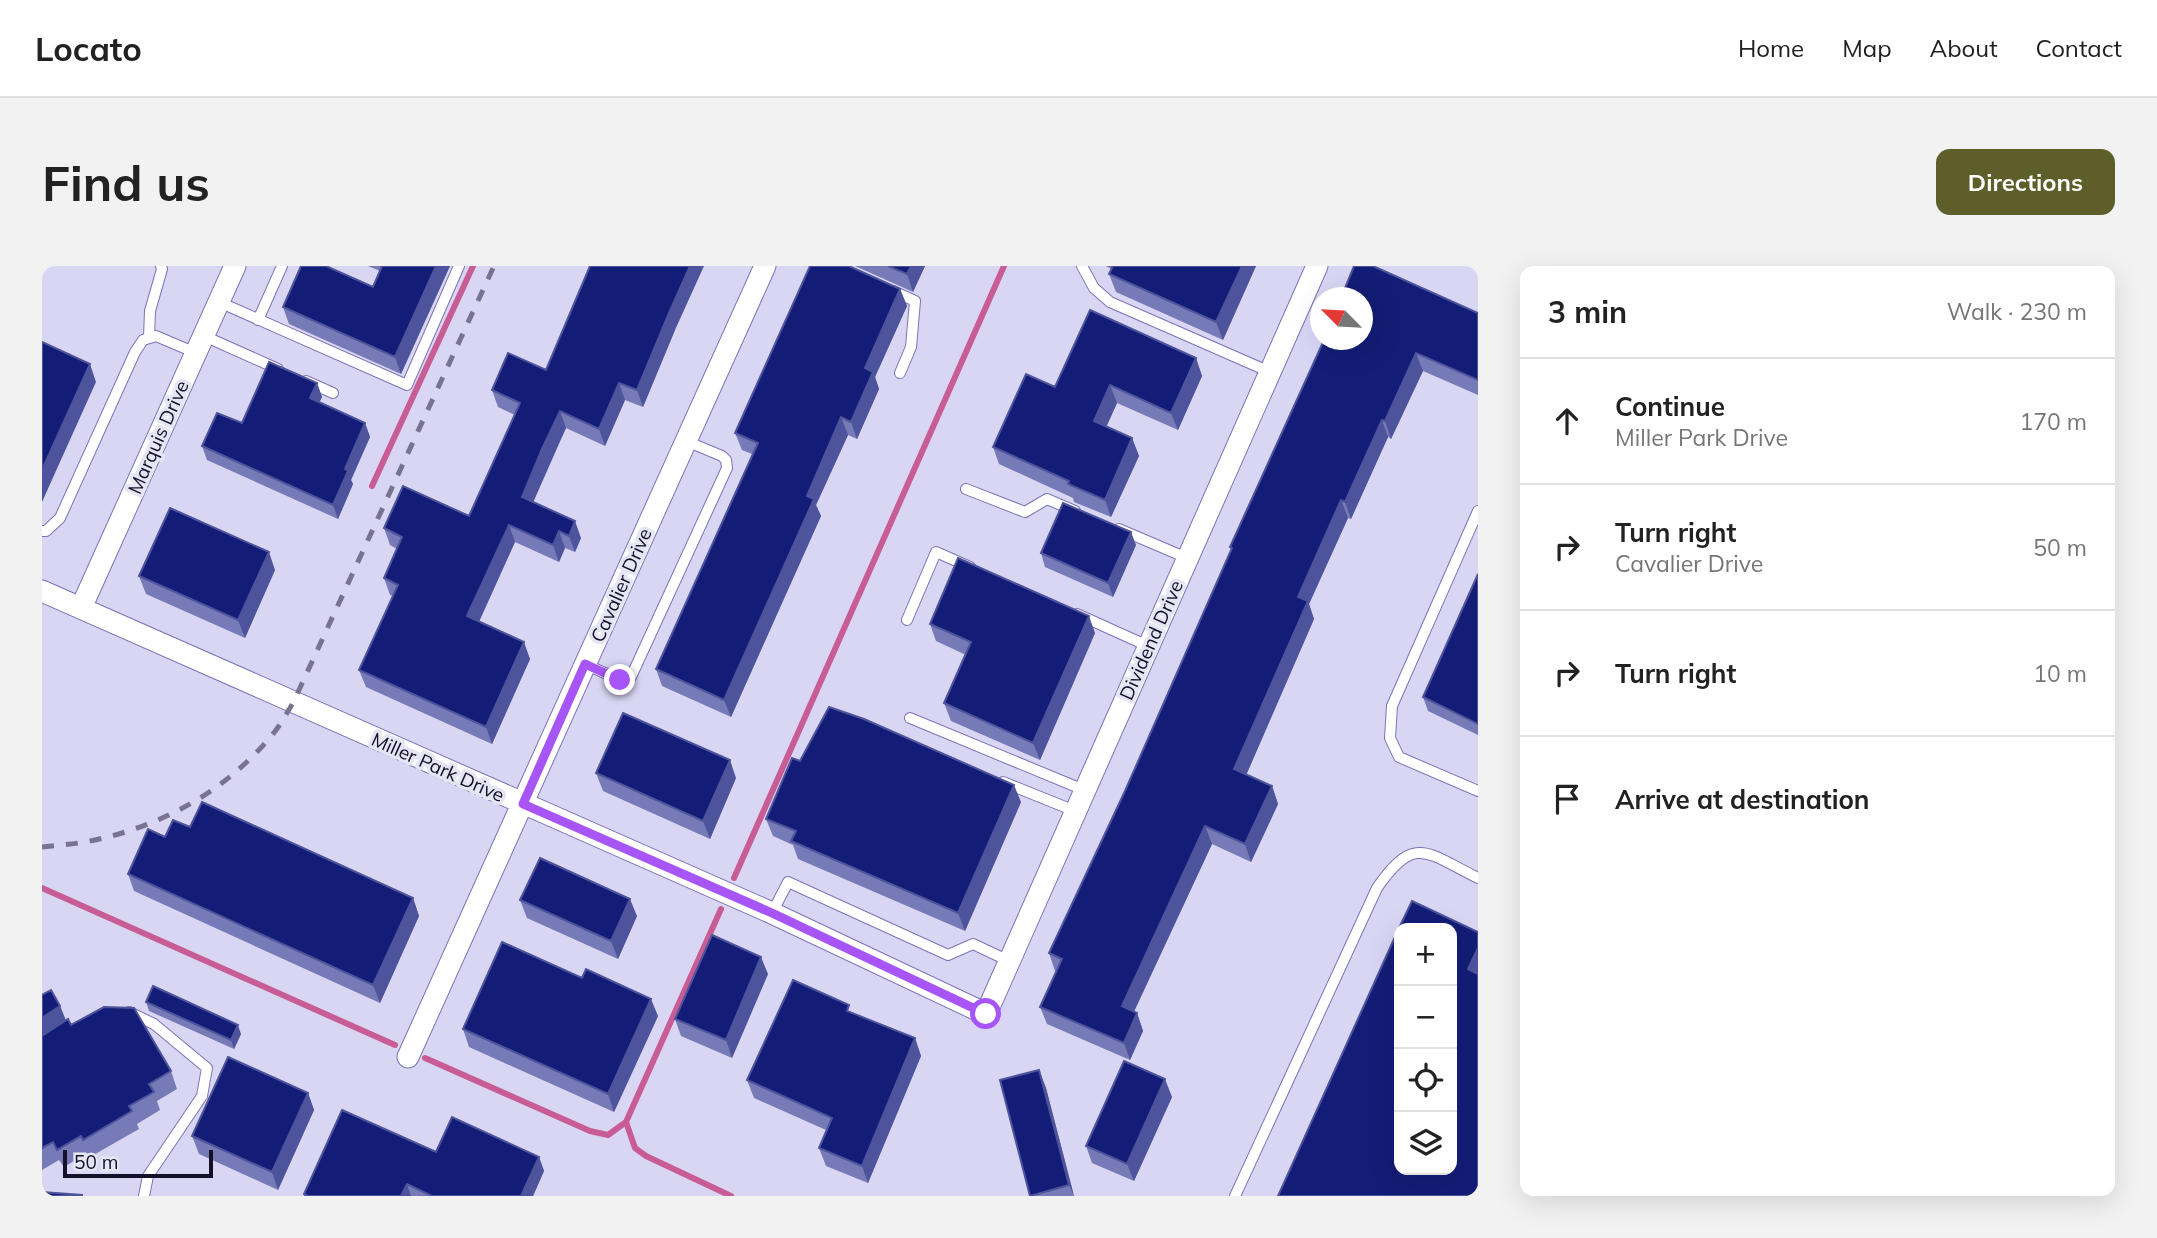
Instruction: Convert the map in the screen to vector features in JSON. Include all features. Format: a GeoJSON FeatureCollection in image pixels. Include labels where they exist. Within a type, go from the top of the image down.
{"type":"FeatureCollection","features":[{"type":"Feature","properties":{"kind":"street","name":"Marquis Drive"},"geometry":{"type":"LineString","coordinates":[[81,608],[236,266]]}},
{"type":"Feature","properties":{"kind":"street","name":"Cavalier Drive"},"geometry":{"type":"LineString","coordinates":[[408,1057],[765,266]]}},
{"type":"Feature","properties":{"kind":"street","name":"Dividend Drive"},"geometry":{"type":"LineString","coordinates":[[986,1014],[1317,266]]}},
{"type":"Feature","properties":{"kind":"street","name":"Miller Park Drive"},"geometry":{"type":"LineString","coordinates":[[42,591],[772,913],[986,1014]]}},
{"type":"Feature","properties":{"kind":"lane"},"geometry":{"type":"LineString","coordinates":[[149,337],[150,311],[161,266]]}},
{"type":"Feature","properties":{"kind":"lane"},"geometry":{"type":"LineString","coordinates":[[258,320],[282,266]]}},
{"type":"Feature","properties":{"kind":"lane"},"geometry":{"type":"LineString","coordinates":[[219,302],[407,385],[458,266]]}},
{"type":"Feature","properties":{"kind":"lane"},"geometry":{"type":"LineString","coordinates":[[1082,266],[1094,288],[1110,302],[1270,372]]}},
{"type":"Feature","properties":{"kind":"lane"},"geometry":{"type":"LineString","coordinates":[[881,286],[915,301],[911,347],[900,373]]}},
{"type":"Feature","properties":{"kind":"lane"},"geometry":{"type":"LineString","coordinates":[[42,531],[54,526],[60,518],[135,352],[143,340],[156,336],[200,344],[286,372]]}},
{"type":"Feature","properties":{"kind":"lane"},"geometry":{"type":"LineString","coordinates":[[298,377],[333,393]]}},
{"type":"Feature","properties":{"kind":"lane"},"geometry":{"type":"LineString","coordinates":[[585,664],[620,680],[631,677],[727,468],[726,460],[722,456],[686,441]]}},
{"type":"Feature","properties":{"kind":"lane"},"geometry":{"type":"LineString","coordinates":[[966,489],[1025,512],[1047,499],[1085,515]]}},
{"type":"Feature","properties":{"kind":"lane"},"geometry":{"type":"LineString","coordinates":[[1478,511],[1392,706],[1390,738],[1399,757],[1478,791]]}},
{"type":"Feature","properties":{"kind":"lane"},"geometry":{"type":"LineString","coordinates":[[1111,526],[1187,558]]}},
{"type":"Feature","properties":{"kind":"lane"},"geometry":{"type":"LineString","coordinates":[[907,620],[936,552],[986,574]]}},
{"type":"Feature","properties":{"kind":"lane"},"geometry":{"type":"LineString","coordinates":[[1061,607],[1148,646]]}},
{"type":"Feature","properties":{"kind":"lane"},"geometry":{"type":"LineString","coordinates":[[910,718],[1084,790]]}},
{"type":"Feature","properties":{"kind":"lane"},"geometry":{"type":"LineString","coordinates":[[991,777],[1075,811]]}},
{"type":"Feature","properties":{"kind":"lane"},"geometry":{"type":"LineString","coordinates":[[1235,1196],[1377,888],[1391,867],[1409,854],[1423,852],[1478,878]]}},
{"type":"Feature","properties":{"kind":"lane"},"geometry":{"type":"LineString","coordinates":[[772,913],[788,882],[948,954],[973,944],[1009,961]]}},
{"type":"Feature","properties":{"kind":"lane"},"geometry":{"type":"LineString","coordinates":[[114,1012],[124,1010],[154,1024],[207,1068],[202,1097],[148,1176],[144,1196]]}},
{"type":"Feature","properties":{"kind":"building"},"geometry":{"type":"Polygon","coordinates":[[[301,266],[326,266],[373,287],[382,266],[436,266],[395,357],[283,307],[301,266]]]}},
{"type":"Feature","properties":{"kind":"building"},"geometry":{"type":"Polygon","coordinates":[[[590,266],[690,266],[637,390],[619,383],[599,429],[560,411],[542,449],[522,497],[575,521],[569,536],[559,531],[553,545],[509,525],[467,616],[524,642],[486,727],[359,670],[398,585],[384,578],[402,537],[384,528],[403,486],[469,516],[520,403],[492,390],[508,353],[546,370],[590,266]]]}},
{"type":"Feature","properties":{"kind":"building"},"geometry":{"type":"Polygon","coordinates":[[[810,266],[849,266],[900,289],[865,368],[873,372],[851,422],[841,417],[807,496],[814,499],[724,700],[656,669],[758,443],[735,433],[810,266]]]}},
{"type":"Feature","properties":{"kind":"building"},"geometry":{"type":"Polygon","coordinates":[[[888,266],[911,266],[907,274],[888,266]]]}},
{"type":"Feature","properties":{"kind":"building"},"geometry":{"type":"Polygon","coordinates":[[[1113,266],[1242,266],[1216,322],[1109,274],[1113,266]]]}},
{"type":"Feature","properties":{"kind":"building"},"geometry":{"type":"Polygon","coordinates":[[[1354,266],[1373,266],[1478,313],[1478,380],[1416,353],[1345,502],[1341,500],[1298,597],[1308,601],[1234,769],[1272,786],[1245,844],[1205,826],[1122,1006],[1137,1013],[1124,1043],[1040,1007],[1062,959],[1049,953],[1125,791],[1232,548],[1230,547],[1319,350],[1373,350],[1373,287],[1345,287],[1354,266]]]}},
{"type":"Feature","properties":{"kind":"building"},"geometry":{"type":"Polygon","coordinates":[[[1090,310],[1196,358],[1171,413],[1110,385],[1094,421],[1132,438],[1105,500],[993,447],[1026,374],[1055,387],[1090,310]]]}},
{"type":"Feature","properties":{"kind":"building"},"geometry":{"type":"Polygon","coordinates":[[[42,342],[90,364],[42,470],[42,342]]]}},
{"type":"Feature","properties":{"kind":"building"},"geometry":{"type":"Polygon","coordinates":[[[269,362],[317,383],[310,398],[365,423],[333,505],[202,446],[217,413],[242,423],[269,362]]]}},
{"type":"Feature","properties":{"kind":"building"},"geometry":{"type":"Polygon","coordinates":[[[1063,503],[1131,532],[1108,583],[1041,553],[1063,503]]]}},
{"type":"Feature","properties":{"kind":"building"},"geometry":{"type":"Polygon","coordinates":[[[170,508],[269,552],[238,620],[139,576],[170,508]]]}},
{"type":"Feature","properties":{"kind":"building"},"geometry":{"type":"Polygon","coordinates":[[[958,558],[1089,616],[1033,743],[944,703],[971,642],[930,624],[958,558]]]}},
{"type":"Feature","properties":{"kind":"building"},"geometry":{"type":"Polygon","coordinates":[[[1478,574],[1478,724],[1423,697],[1478,574]]]}},
{"type":"Feature","properties":{"kind":"building"},"geometry":{"type":"Polygon","coordinates":[[[829,707],[864,719],[1014,785],[958,913],[791,841],[796,831],[766,819],[792,758],[800,761],[829,707]]]}},
{"type":"Feature","properties":{"kind":"building"},"geometry":{"type":"Polygon","coordinates":[[[623,713],[730,760],[703,821],[596,773],[623,713]]]}},
{"type":"Feature","properties":{"kind":"building"},"geometry":{"type":"Polygon","coordinates":[[[202,802],[413,898],[373,985],[128,874],[148,829],[165,837],[173,820],[190,827],[202,802]]]}},
{"type":"Feature","properties":{"kind":"building"},"geometry":{"type":"Polygon","coordinates":[[[540,858],[630,899],[611,941],[520,900],[540,858]]]}},
{"type":"Feature","properties":{"kind":"building"},"geometry":{"type":"Polygon","coordinates":[[[1412,901],[1478,932],[1478,948],[1468,969],[1478,974],[1478,1196],[1278,1196],[1394,939],[1394,1175],[1457,1175],[1457,923],[1401,923],[1412,901]]]}},
{"type":"Feature","properties":{"kind":"building"},"geometry":{"type":"Polygon","coordinates":[[[712,935],[761,957],[726,1040],[675,1019],[712,935]]]}},
{"type":"Feature","properties":{"kind":"building"},"geometry":{"type":"Polygon","coordinates":[[[502,942],[582,978],[586,969],[651,999],[608,1094],[463,1029],[502,942]]]}},
{"type":"Feature","properties":{"kind":"building"},"geometry":{"type":"Polygon","coordinates":[[[793,980],[849,1005],[847,1011],[915,1038],[862,1166],[819,1148],[832,1118],[747,1080],[793,980]]]}},
{"type":"Feature","properties":{"kind":"building"},"geometry":{"type":"Polygon","coordinates":[[[153,986],[238,1025],[231,1040],[146,1002],[153,986]]]}},
{"type":"Feature","properties":{"kind":"building"},"geometry":{"type":"Polygon","coordinates":[[[51,990],[60,1006],[42,1018],[42,995],[51,990]]]}},
{"type":"Feature","properties":{"kind":"building"},"geometry":{"type":"Polygon","coordinates":[[[104,1007],[134,1008],[171,1071],[149,1084],[154,1092],[129,1106],[132,1111],[83,1140],[81,1136],[57,1150],[53,1142],[42,1148],[42,1036],[68,1019],[71,1025],[104,1007]]]}},
{"type":"Feature","properties":{"kind":"building"},"geometry":{"type":"Polygon","coordinates":[[[228,1057],[308,1093],[272,1172],[192,1136],[228,1057]]]}},
{"type":"Feature","properties":{"kind":"building"},"geometry":{"type":"Polygon","coordinates":[[[1124,1061],[1165,1079],[1127,1164],[1086,1146],[1124,1061]]]}},
{"type":"Feature","properties":{"kind":"building"},"geometry":{"type":"Polygon","coordinates":[[[1039,1070],[1069,1185],[1030,1196],[1000,1080],[1039,1070]]]}},
{"type":"Feature","properties":{"kind":"building"},"geometry":{"type":"Polygon","coordinates":[[[342,1110],[436,1152],[452,1117],[539,1157],[521,1196],[432,1196],[407,1184],[401,1196],[308,1196],[304,1194],[342,1110]]]}},
{"type":"Feature","properties":{"kind":"building"},"geometry":{"type":"Polygon","coordinates":[[[42,1192],[82,1195],[82,1196],[42,1196],[42,1192]]]}},
{"type":"Feature","properties":{"kind":"waterway"},"geometry":{"type":"LineString","coordinates":[[372,486],[473,266]]}},
{"type":"Feature","properties":{"kind":"waterway"},"geometry":{"type":"LineString","coordinates":[[734,878],[1004,266]]}},
{"type":"Feature","properties":{"kind":"waterway"},"geometry":{"type":"LineString","coordinates":[[42,888],[395,1045]]}},
{"type":"Feature","properties":{"kind":"waterway"},"geometry":{"type":"LineString","coordinates":[[425,1058],[590,1131],[608,1135],[626,1122],[721,909]]}},
{"type":"Feature","properties":{"kind":"waterway"},"geometry":{"type":"LineString","coordinates":[[626,1122],[635,1148],[646,1156],[731,1196]]}},
{"type":"Feature","properties":{"kind":"railway"},"geometry":{"type":"LineString","coordinates":[[42,847],[95,840],[169,815],[235,772],[275,731],[293,703],[494,266]]}},
{"type":"Feature","properties":{"kind":"route"},"geometry":{"type":"LineString","coordinates":[[620,680],[585,664],[523,804],[772,913],[986,1014]]}}]}
